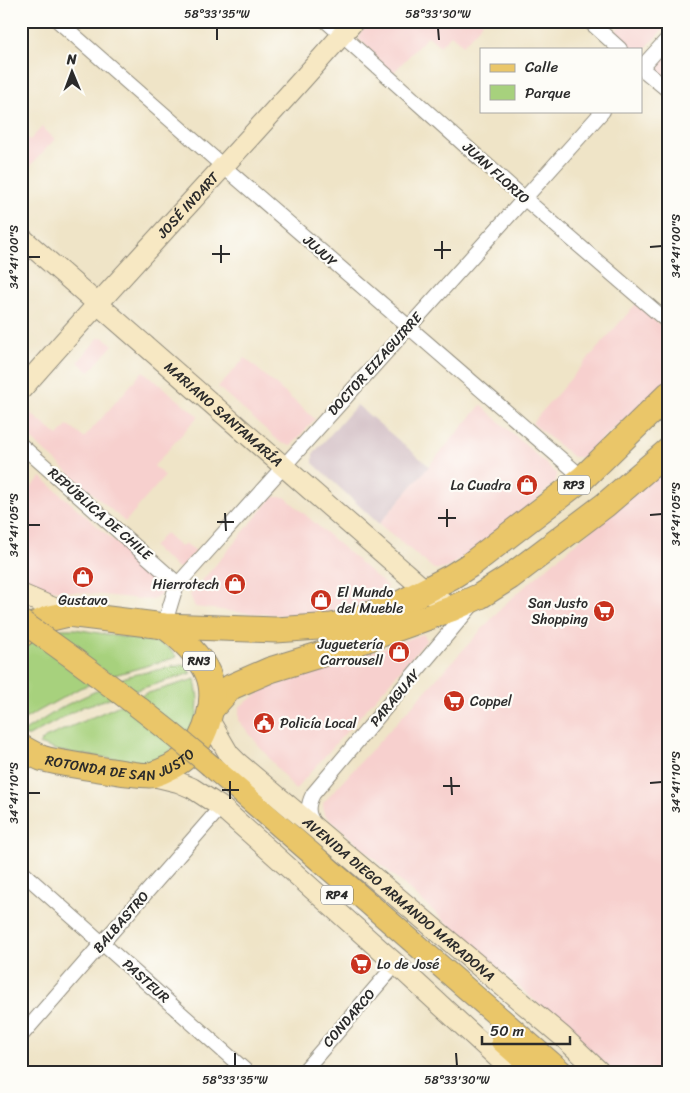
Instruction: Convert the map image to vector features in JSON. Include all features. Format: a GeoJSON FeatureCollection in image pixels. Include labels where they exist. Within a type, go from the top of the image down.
{"type":"FeatureCollection","features":[{"type":"Feature","properties":{"kind":"highway","name":"RP3"},"geometry":{"type":"LineString","coordinates":[[164,626],[276,630],[332,626],[371,615],[401,603],[470,565],[583,478],[669,394]]}},
{"type":"Feature","properties":{"kind":"highway","name":"RP3"},"geometry":{"type":"LineString","coordinates":[[210,713],[231,687],[254,676],[348,646],[451,609],[480,596],[510,577],[598,510],[669,450]]}},
{"type":"Feature","properties":{"kind":"highway"},"geometry":{"type":"LineString","coordinates":[[21,637],[32,626],[47,619],[68,614],[164,626]]}},
{"type":"Feature","properties":{"kind":"highway","name":"ROTONDA DE SAN JUSTO"},"geometry":{"type":"LineString","coordinates":[[21,747],[42,758],[58,762],[149,776],[174,765],[188,755],[196,745],[210,713],[212,694],[208,673],[190,649],[164,626]]}},
{"type":"Feature","properties":{"kind":"highway"},"geometry":{"type":"LineString","coordinates":[[21,770],[58,762]]}},
{"type":"Feature","properties":{"kind":"main road","name":"AVENIDA DIEGO ARMANDO MARADONA"},"geometry":{"type":"LineString","coordinates":[[21,621],[104,679],[158,722],[206,770],[537,1072]]}},
{"type":"Feature","properties":{"kind":"main road","name":"AVENIDA DIEGO ARMANDO MARADONA"},"geometry":{"type":"LineString","coordinates":[[21,637],[206,770],[562,1072]]}},
{"type":"Feature","properties":{"kind":"street","name":"JUJUY"},"geometry":{"type":"LineString","coordinates":[[58,21],[224,168],[583,478]]}},
{"type":"Feature","properties":{"kind":"street","name":"JUAN FLORIO"},"geometry":{"type":"LineString","coordinates":[[326,21],[348,28],[525,199],[669,323]]}},
{"type":"Feature","properties":{"kind":"street"},"geometry":{"type":"LineString","coordinates":[[589,21],[619,48]]}},
{"type":"Feature","properties":{"kind":"street","name":"JOSÉ INDART"},"geometry":{"type":"LineString","coordinates":[[21,390],[97,303],[224,168],[348,28]]}},
{"type":"Feature","properties":{"kind":"street"},"geometry":{"type":"LineString","coordinates":[[642,67],[669,37]]}},
{"type":"Feature","properties":{"kind":"street"},"geometry":{"type":"LineString","coordinates":[[642,69],[669,91]]}},
{"type":"Feature","properties":{"kind":"street","name":"DOCTOR EIZAGUIRRE"},"geometry":{"type":"LineString","coordinates":[[164,626],[178,584],[602,112]]}},
{"type":"Feature","properties":{"kind":"street","name":"MARIANO SANTAMARÍA"},"geometry":{"type":"LineString","coordinates":[[21,237],[425,590],[451,609]]}},
{"type":"Feature","properties":{"kind":"street","name":"REPÚBLICA DE CHILE"},"geometry":{"type":"LineString","coordinates":[[21,445],[178,584]]}},
{"type":"Feature","properties":{"kind":"street"},"geometry":{"type":"LineString","coordinates":[[21,594],[68,614]]}},
{"type":"Feature","properties":{"kind":"street","name":"PARAGUAY"},"geometry":{"type":"LineString","coordinates":[[315,827],[309,816],[308,809],[308,803],[314,794],[480,596]]}},
{"type":"Feature","properties":{"kind":"street","name":"AVENIDA DIEGO ARMANDO MARADONA"},"geometry":{"type":"LineString","coordinates":[[210,713],[229,754],[238,763],[563,1037],[600,1072]]}},
{"type":"Feature","properties":{"kind":"street"},"geometry":{"type":"LineString","coordinates":[[149,776],[178,782],[192,788],[221,807],[513,1072]]}},
{"type":"Feature","properties":{"kind":"street","name":"BALBASTRO"},"geometry":{"type":"LineString","coordinates":[[21,1036],[221,807]]}},
{"type":"Feature","properties":{"kind":"street","name":"PASTEUR"},"geometry":{"type":"LineString","coordinates":[[21,871],[247,1072]]}},
{"type":"Feature","properties":{"kind":"street","name":"CONDARCO"},"geometry":{"type":"LineString","coordinates":[[303,1072],[396,964]]}},
{"type":"Feature","properties":{"kind":"shaded area"},"geometry":{"type":"Polygon","coordinates":[[[370,21],[481,21],[483,23],[463,45],[451,35],[440,46],[428,36],[392,74],[359,39],[361,32],[370,21]]]}},
{"type":"Feature","properties":{"kind":"shaded area"},"geometry":{"type":"Polygon","coordinates":[[[625,21],[669,21],[642,52],[642,48],[624,48],[611,36],[625,21]]]}},
{"type":"Feature","properties":{"kind":"shaded area"},"geometry":{"type":"Polygon","coordinates":[[[669,43],[669,87],[651,73],[655,58],[669,43]]]}},
{"type":"Feature","properties":{"kind":"shaded area"},"geometry":{"type":"Polygon","coordinates":[[[42,127],[55,139],[21,176],[21,133],[30,140],[42,127]]]}},
{"type":"Feature","properties":{"kind":"shaded area"},"geometry":{"type":"Polygon","coordinates":[[[636,304],[669,333],[669,380],[582,457],[573,457],[532,423],[636,304]]]}},
{"type":"Feature","properties":{"kind":"shaded area"},"geometry":{"type":"Polygon","coordinates":[[[103,337],[113,345],[89,372],[78,362],[98,338],[103,337]]]}},
{"type":"Feature","properties":{"kind":"shaded area"},"geometry":{"type":"Polygon","coordinates":[[[245,358],[315,419],[291,446],[281,443],[218,387],[245,358]]]}},
{"type":"Feature","properties":{"kind":"shaded area"},"geometry":{"type":"Polygon","coordinates":[[[143,371],[198,416],[154,466],[165,476],[125,522],[23,432],[21,421],[29,412],[58,436],[68,425],[84,438],[143,371]]]}},
{"type":"Feature","properties":{"kind":"shaded area"},"geometry":{"type":"Polygon","coordinates":[[[357,405],[429,466],[379,524],[313,463],[313,454],[357,405]]]}},
{"type":"Feature","properties":{"kind":"shaded area"},"geometry":{"type":"Polygon","coordinates":[[[481,405],[556,473],[556,482],[492,539],[445,569],[434,569],[379,524],[481,405]]]}},
{"type":"Feature","properties":{"kind":"shaded area"},"geometry":{"type":"Polygon","coordinates":[[[669,463],[669,1072],[615,1072],[324,814],[323,803],[506,603],[669,463]]]}},
{"type":"Feature","properties":{"kind":"shaded area"},"geometry":{"type":"Polygon","coordinates":[[[41,477],[161,582],[161,594],[151,600],[53,590],[21,584],[21,498],[41,477]]]}},
{"type":"Feature","properties":{"kind":"shaded area"},"geometry":{"type":"Polygon","coordinates":[[[273,497],[285,497],[387,586],[385,595],[347,612],[299,616],[246,613],[195,607],[190,595],[273,497]]]}},
{"type":"Feature","properties":{"kind":"shaded area"},"geometry":{"type":"Polygon","coordinates":[[[165,533],[181,547],[185,543],[196,551],[181,568],[176,567],[153,547],[165,533]]]}},
{"type":"Feature","properties":{"kind":"shaded area"},"geometry":{"type":"Polygon","coordinates":[[[423,634],[427,640],[295,790],[239,721],[239,707],[265,689],[423,634]]]}},
{"type":"Feature","properties":{"kind":"green space"},"geometry":{"type":"Polygon","coordinates":[[[75,629],[159,643],[169,648],[177,657],[118,674],[80,688],[21,721],[21,647],[52,631],[75,629]]]}},
{"type":"Feature","properties":{"kind":"green space"},"geometry":{"type":"Polygon","coordinates":[[[181,665],[186,666],[191,673],[82,707],[29,736],[26,736],[23,732],[66,705],[128,676],[181,665]]]}},
{"type":"Feature","properties":{"kind":"green space"},"geometry":{"type":"Polygon","coordinates":[[[195,679],[198,699],[197,716],[189,734],[165,755],[148,762],[134,762],[59,751],[39,744],[45,738],[145,694],[195,679]]]}},
{"type":"Feature","properties":{"kind":"place","name":"La Cuadra"},"geometry":{"type":"Point","coordinates":[527,485]}},
{"type":"Feature","properties":{"kind":"place","name":"Gustavo"},"geometry":{"type":"Point","coordinates":[83,577]}},
{"type":"Feature","properties":{"kind":"place","name":"Hierrotech"},"geometry":{"type":"Point","coordinates":[235,584]}},
{"type":"Feature","properties":{"kind":"place","name":"El Mundo del Mueble"},"geometry":{"type":"Point","coordinates":[321,600]}},
{"type":"Feature","properties":{"kind":"place","name":"San Justo Shopping"},"geometry":{"type":"Point","coordinates":[604,611]}},
{"type":"Feature","properties":{"kind":"place","name":"Juguetería Carrousell"},"geometry":{"type":"Point","coordinates":[399,652]}},
{"type":"Feature","properties":{"kind":"place","name":"Coppel"},"geometry":{"type":"Point","coordinates":[454,701]}},
{"type":"Feature","properties":{"kind":"place","name":"Policía Local"},"geometry":{"type":"Point","coordinates":[264,723]}},
{"type":"Feature","properties":{"kind":"place","name":"Lo de José"},"geometry":{"type":"Point","coordinates":[361,964]}}]}
